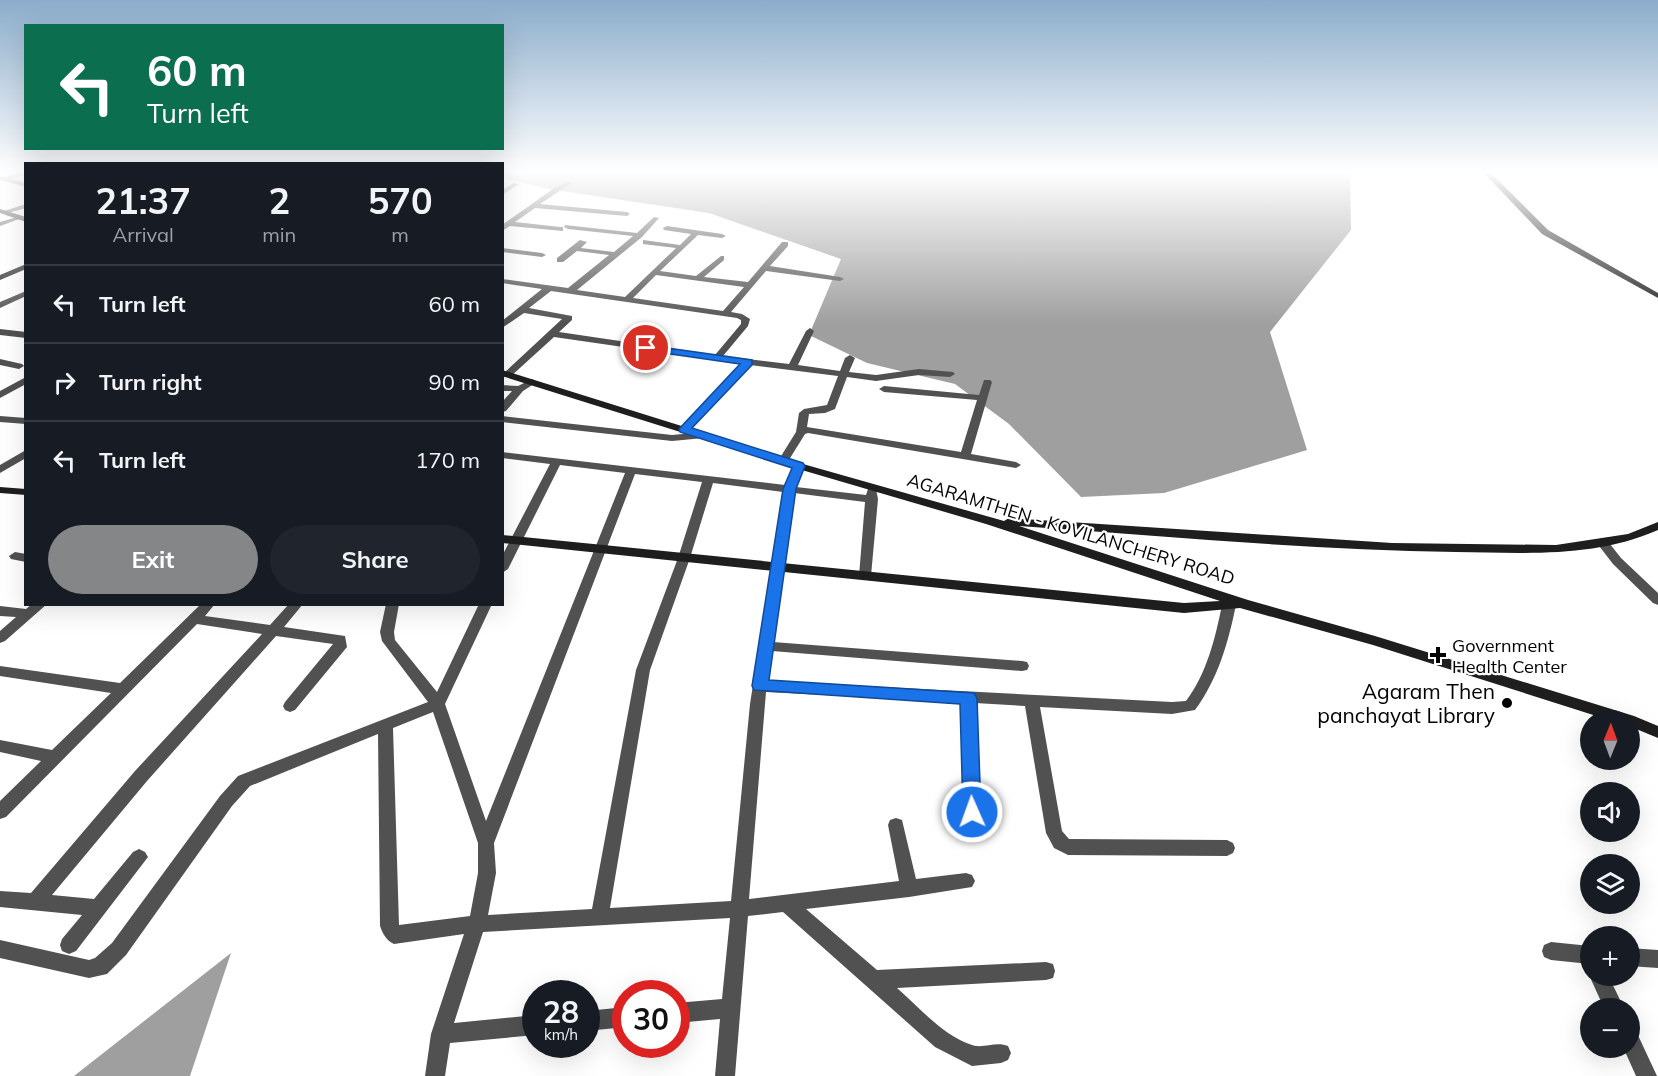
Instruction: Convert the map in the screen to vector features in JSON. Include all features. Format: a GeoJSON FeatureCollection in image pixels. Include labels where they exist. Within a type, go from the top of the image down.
{"type":"FeatureCollection","features":[{"type":"Feature","properties":{"kind":"street"},"geometry":{"type":"LineString","coordinates":[[570,291],[651,223]]}},
{"type":"Feature","properties":{"kind":"street"},"geometry":{"type":"LineString","coordinates":[[1536,223],[1545,232],[1658,296]]}},
{"type":"Feature","properties":{"kind":"street"},"geometry":{"type":"LineString","coordinates":[[506,226],[564,228],[639,235]]}},
{"type":"Feature","properties":{"kind":"street"},"geometry":{"type":"LineString","coordinates":[[668,228],[722,236]]}},
{"type":"Feature","properties":{"kind":"street"},"geometry":{"type":"LineString","coordinates":[[627,299],[696,232]]}},
{"type":"Feature","properties":{"kind":"street"},"geometry":{"type":"LineString","coordinates":[[560,260],[583,242]]}},
{"type":"Feature","properties":{"kind":"street"},"geometry":{"type":"LineString","coordinates":[[646,242],[681,247]]}},
{"type":"Feature","properties":{"kind":"street"},"geometry":{"type":"LineString","coordinates":[[725,314],[785,244]]}},
{"type":"Feature","properties":{"kind":"street"},"geometry":{"type":"LineString","coordinates":[[575,249],[616,254]]}},
{"type":"Feature","properties":{"kind":"street"},"geometry":{"type":"LineString","coordinates":[[504,250],[542,255]]}},
{"type":"Feature","properties":{"kind":"street"},"geometry":{"type":"LineString","coordinates":[[698,278],[721,258]]}},
{"type":"Feature","properties":{"kind":"street"},"geometry":{"type":"LineString","coordinates":[[0,278],[24,267]]}},
{"type":"Feature","properties":{"kind":"street"},"geometry":{"type":"LineString","coordinates":[[765,267],[840,279]]}},
{"type":"Feature","properties":{"kind":"street"},"geometry":{"type":"LineString","coordinates":[[655,273],[749,285]]}},
{"type":"Feature","properties":{"kind":"street"},"geometry":{"type":"LineString","coordinates":[[504,281],[746,319],[745,324],[717,358]]}},
{"type":"Feature","properties":{"kind":"street"},"geometry":{"type":"LineString","coordinates":[[504,325],[549,288]]}},
{"type":"Feature","properties":{"kind":"street"},"geometry":{"type":"LineString","coordinates":[[2,303],[24,294]]}},
{"type":"Feature","properties":{"kind":"street"},"geometry":{"type":"LineString","coordinates":[[2,303],[24,304]]}},
{"type":"Feature","properties":{"kind":"street"},"geometry":{"type":"LineString","coordinates":[[505,374],[552,334],[568,317],[524,310]]}},
{"type":"Feature","properties":{"kind":"street"},"geometry":{"type":"LineString","coordinates":[[792,368],[810,331]]}},
{"type":"Feature","properties":{"kind":"street"},"geometry":{"type":"LineString","coordinates":[[2,333],[24,335]]}},
{"type":"Feature","properties":{"kind":"street"},"geometry":{"type":"LineString","coordinates":[[552,334],[843,375],[876,378],[919,372],[950,374]]}},
{"type":"Feature","properties":{"kind":"street"},"geometry":{"type":"LineString","coordinates":[[783,461],[801,432],[804,413],[828,410],[831,407],[850,358]]}},
{"type":"Feature","properties":{"kind":"street"},"geometry":{"type":"LineString","coordinates":[[0,362],[19,366]]}},
{"type":"Feature","properties":{"kind":"street"},"geometry":{"type":"LineString","coordinates":[[685,429],[748,362]]}},
{"type":"Feature","properties":{"kind":"street","name":"AGARAMTHEN - KOVILANCHERY ROAD"},"geometry":{"type":"LineString","coordinates":[[505,374],[704,435],[872,493],[990,521],[1237,604],[1375,641],[1597,710]]}},
{"type":"Feature","properties":{"kind":"street"},"geometry":{"type":"LineString","coordinates":[[0,395],[24,381]]}},
{"type":"Feature","properties":{"kind":"street"},"geometry":{"type":"LineString","coordinates":[[504,407],[520,389],[532,382]]}},
{"type":"Feature","properties":{"kind":"street"},"geometry":{"type":"LineString","coordinates":[[965,456],[987,382]]}},
{"type":"Feature","properties":{"kind":"street"},"geometry":{"type":"LineString","coordinates":[[504,388],[520,389]]}},
{"type":"Feature","properties":{"kind":"street"},"geometry":{"type":"LineString","coordinates":[[884,389],[983,398]]}},
{"type":"Feature","properties":{"kind":"street"},"geometry":{"type":"LineString","coordinates":[[0,418],[24,421]]}},
{"type":"Feature","properties":{"kind":"street"},"geometry":{"type":"LineString","coordinates":[[504,419],[672,438],[704,435]]}},
{"type":"Feature","properties":{"kind":"street"},"geometry":{"type":"LineString","coordinates":[[801,432],[813,430],[1016,465]]}},
{"type":"Feature","properties":{"kind":"street"},"geometry":{"type":"LineString","coordinates":[[0,470],[24,454]]}},
{"type":"Feature","properties":{"kind":"street"},"geometry":{"type":"LineString","coordinates":[[504,455],[789,489],[872,493],[865,576]]}},
{"type":"Feature","properties":{"kind":"street"},"geometry":{"type":"LineString","coordinates":[[504,565],[556,462]]}},
{"type":"Feature","properties":{"kind":"street"},"geometry":{"type":"LineString","coordinates":[[725,1076],[760,686],[789,489],[799,466]]}},
{"type":"Feature","properties":{"kind":"street"},"geometry":{"type":"LineString","coordinates":[[486,843],[632,471]]}},
{"type":"Feature","properties":{"kind":"street"},"geometry":{"type":"LineString","coordinates":[[600,916],[643,670],[684,558],[708,480]]}},
{"type":"Feature","properties":{"kind":"street"},"geometry":{"type":"LineString","coordinates":[[0,490],[24,492]]}},
{"type":"Feature","properties":{"kind":"street"},"geometry":{"type":"LineString","coordinates":[[990,521],[1392,547],[1556,549],[1630,538],[1656,529]]}},
{"type":"Feature","properties":{"kind":"street"},"geometry":{"type":"LineString","coordinates":[[504,539],[1184,608],[1237,604],[1201,693],[1190,706],[1172,708],[1032,702],[760,686]]}},
{"type":"Feature","properties":{"kind":"street"},"geometry":{"type":"LineString","coordinates":[[1602,542],[1617,561],[1658,600]]}},
{"type":"Feature","properties":{"kind":"street"},"geometry":{"type":"LineString","coordinates":[[0,638],[39,606]]}},
{"type":"Feature","properties":{"kind":"street"},"geometry":{"type":"LineString","coordinates":[[0,812],[207,606]]}},
{"type":"Feature","properties":{"kind":"street"},"geometry":{"type":"LineString","coordinates":[[35,902],[141,776],[295,606]]}},
{"type":"Feature","properties":{"kind":"street"},"geometry":{"type":"LineString","coordinates":[[393,606],[387,632],[389,641],[438,704],[486,843],[487,873],[477,924],[441,1034],[435,1076]]}},
{"type":"Feature","properties":{"kind":"street"},"geometry":{"type":"LineString","coordinates":[[0,949],[88,969],[100,967],[119,949],[226,801],[244,781],[438,704],[485,606]]}},
{"type":"Feature","properties":{"kind":"street"},"geometry":{"type":"LineString","coordinates":[[0,611],[28,615]]}},
{"type":"Feature","properties":{"kind":"street"},"geometry":{"type":"LineString","coordinates":[[195,619],[340,640],[340,647],[290,706]]}},
{"type":"Feature","properties":{"kind":"street"},"geometry":{"type":"LineString","coordinates":[[766,646],[1022,666]]}},
{"type":"Feature","properties":{"kind":"street"},"geometry":{"type":"LineString","coordinates":[[0,671],[123,689]]}},
{"type":"Feature","properties":{"kind":"street"},"geometry":{"type":"LineString","coordinates":[[968,698],[972,833]]}},
{"type":"Feature","properties":{"kind":"street"},"geometry":{"type":"LineString","coordinates":[[1032,702],[1054,834],[1060,843],[1068,847],[1227,848]]}},
{"type":"Feature","properties":{"kind":"street"},"geometry":{"type":"LineString","coordinates":[[385,725],[389,926],[394,935],[477,924],[740,909],[966,881]]}},
{"type":"Feature","properties":{"kind":"street","name":"AGARAMTHEN - KOVILANCHERY ROAD"},"geometry":{"type":"LineString","coordinates":[[1640,725],[1658,732]]}},
{"type":"Feature","properties":{"kind":"street"},"geometry":{"type":"LineString","coordinates":[[0,746],[54,757]]}},
{"type":"Feature","properties":{"kind":"street"},"geometry":{"type":"LineString","coordinates":[[896,825],[909,889]]}},
{"type":"Feature","properties":{"kind":"street"},"geometry":{"type":"LineString","coordinates":[[69,945],[139,857]]}},
{"type":"Feature","properties":{"kind":"street"},"geometry":{"type":"LineString","coordinates":[[0,898],[98,908]]}},
{"type":"Feature","properties":{"kind":"street"},"geometry":{"type":"LineString","coordinates":[[786,903],[942,1040],[972,1056],[1001,1053]]}},
{"type":"Feature","properties":{"kind":"street"},"geometry":{"type":"LineString","coordinates":[[1551,951],[1580,955]]}},
{"type":"Feature","properties":{"kind":"street"},"geometry":{"type":"LineString","coordinates":[[1640,958],[1658,959]]}},
{"type":"Feature","properties":{"kind":"street"},"geometry":{"type":"LineString","coordinates":[[873,980],[1046,971]]}},
{"type":"Feature","properties":{"kind":"street"},"geometry":{"type":"LineString","coordinates":[[690,1012],[730,1008]]}},
{"type":"Feature","properties":{"kind":"street"},"geometry":{"type":"LineString","coordinates":[[441,1034],[522,1026]]}},
{"type":"Feature","properties":{"kind":"street"},"geometry":{"type":"LineString","coordinates":[[1638,1058],[1647,1076]]}},
{"type":"Feature","properties":{"kind":"shaded area"},"geometry":{"type":"Polygon","coordinates":[[[738,223],[1351,223],[1351,230],[1270,332],[1307,450],[1164,493],[1081,497],[1009,424],[955,384],[867,363],[809,335],[841,259],[738,223]]]}},
{"type":"Feature","properties":{"kind":"shaded area"},"geometry":{"type":"Polygon","coordinates":[[[231,953],[190,1076],[74,1076],[231,953]]]}},
{"type":"Feature","properties":{"kind":"place","name":"Government Health Center"},"geometry":{"type":"Point","coordinates":[1438,655]}},
{"type":"Feature","properties":{"kind":"place","name":"Agaram Then panchayat Library"},"geometry":{"type":"Point","coordinates":[1507,703]}},
{"type":"Feature","properties":{"kind":"route"},"geometry":{"type":"LineString","coordinates":[[646,348],[748,362],[685,429],[799,466],[789,489],[760,686],[968,698],[972,812]]}}]}
